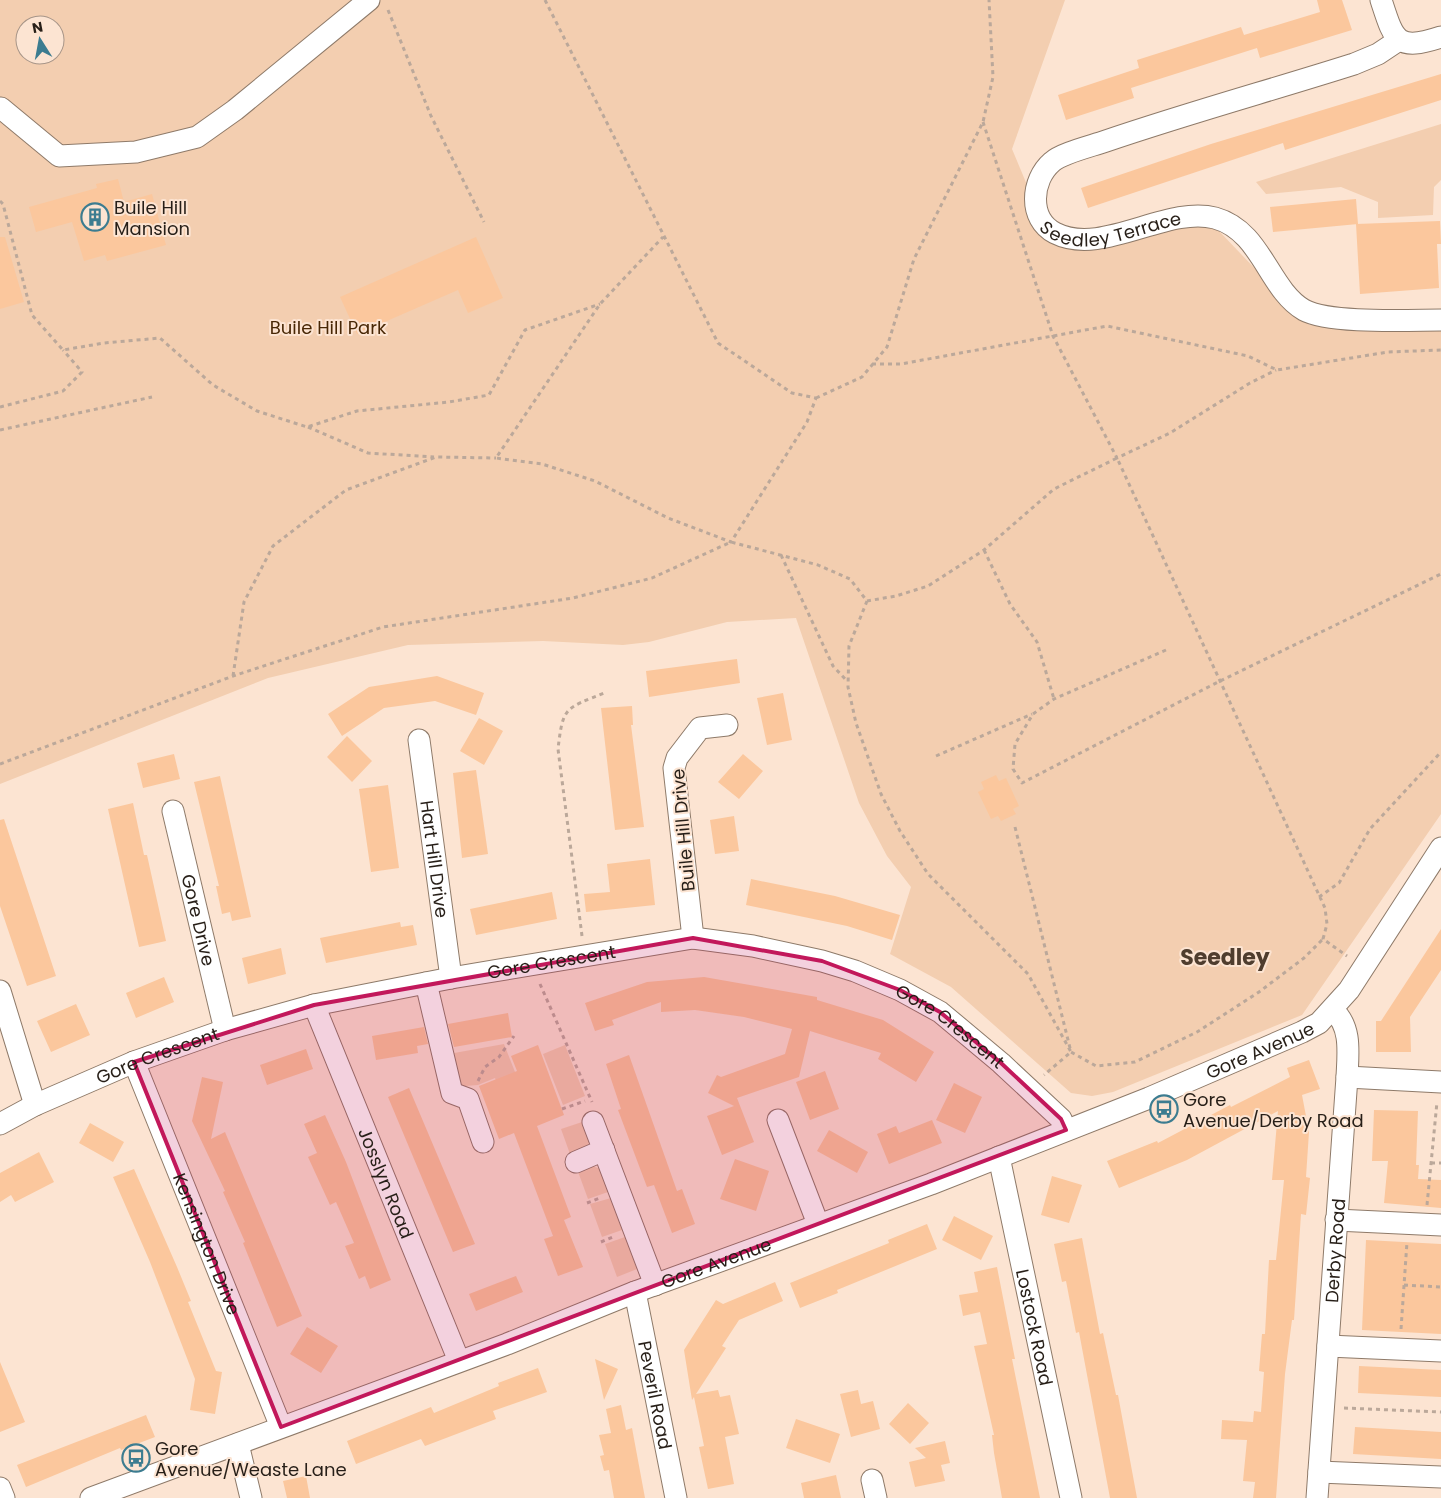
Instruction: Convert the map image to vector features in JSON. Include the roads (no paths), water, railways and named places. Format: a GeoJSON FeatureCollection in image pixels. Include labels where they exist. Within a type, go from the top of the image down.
{"type":"FeatureCollection","features":[{"type":"Feature","properties":{"kind":"street"},"geometry":{"type":"LineString","coordinates":[[1381,0],[1389,26],[1399,40],[1412,45],[1441,38]]}},
{"type":"Feature","properties":{"kind":"street"},"geometry":{"type":"LineString","coordinates":[[2,108],[59,156],[136,152],[197,137],[378,4]]}},
{"type":"Feature","properties":{"kind":"street","name":"Seedley Terrace"},"geometry":{"type":"LineString","coordinates":[[1399,40],[1378,54],[1354,64],[1119,137],[1053,161],[1040,175],[1034,199],[1046,227],[1055,233],[1076,239],[1110,236],[1186,217],[1216,219],[1248,239],[1285,291],[1303,309],[1322,317],[1441,320]]}},
{"type":"Feature","properties":{"kind":"street","name":"Buile Hill Drive"},"geometry":{"type":"LineString","coordinates":[[694,938],[674,768],[677,758],[700,728],[727,725]]}},
{"type":"Feature","properties":{"kind":"street","name":"Hart Hill Drive"},"geometry":{"type":"LineString","coordinates":[[419,740],[451,978]]}},
{"type":"Feature","properties":{"kind":"street","name":"Gore Drive"},"geometry":{"type":"LineString","coordinates":[[173,811],[225,1030]]}},
{"type":"Feature","properties":{"kind":"street","name":"Gore Avenue"},"geometry":{"type":"LineString","coordinates":[[91,1498],[508,1344],[635,1292],[931,1184],[1150,1098],[1294,1035],[1318,1023],[1349,990],[1441,848]]}},
{"type":"Feature","properties":{"kind":"street","name":"Gore Crescent"},"geometry":{"type":"LineString","coordinates":[[0,1124],[35,1105],[134,1062],[225,1030],[314,1005],[584,954],[694,938],[753,946],[822,962],[855,971],[900,990],[940,1012],[1001,1063],[1061,1119],[1066,1130]]}},
{"type":"Feature","properties":{"kind":"street"},"geometry":{"type":"LineString","coordinates":[[426,983],[452,1093],[468,1099],[483,1142]]}},
{"type":"Feature","properties":{"kind":"street"},"geometry":{"type":"LineString","coordinates":[[0,991],[35,1105]]}},
{"type":"Feature","properties":{"kind":"street","name":"Josslyn Road"},"geometry":{"type":"LineString","coordinates":[[314,1005],[459,1361]]}},
{"type":"Feature","properties":{"kind":"street","name":"Derby Road"},"geometry":{"type":"LineString","coordinates":[[1317,1498],[1348,1077],[1346,1030],[1341,1018],[1332,1010]]}},
{"type":"Feature","properties":{"kind":"street","name":"Kensington Drive"},"geometry":{"type":"LineString","coordinates":[[134,1062],[282,1427]]}},
{"type":"Feature","properties":{"kind":"street"},"geometry":{"type":"LineString","coordinates":[[1348,1077],[1440,1082]]}},
{"type":"Feature","properties":{"kind":"street"},"geometry":{"type":"LineString","coordinates":[[778,1120],[818,1224]]}},
{"type":"Feature","properties":{"kind":"street"},"geometry":{"type":"LineString","coordinates":[[593,1122],[655,1285]]}},
{"type":"Feature","properties":{"kind":"street"},"geometry":{"type":"LineString","coordinates":[[576,1162],[604,1150]]}},
{"type":"Feature","properties":{"kind":"street","name":"Lostock Road"},"geometry":{"type":"LineString","coordinates":[[999,1157],[1071,1498]]}},
{"type":"Feature","properties":{"kind":"street"},"geometry":{"type":"LineString","coordinates":[[1336,1220],[1433,1224]]}},
{"type":"Feature","properties":{"kind":"street","name":"Peveril Road"},"geometry":{"type":"LineString","coordinates":[[635,1292],[676,1498]]}},
{"type":"Feature","properties":{"kind":"street"},"geometry":{"type":"LineString","coordinates":[[1328,1346],[1441,1351]]}},
{"type":"Feature","properties":{"kind":"street"},"geometry":{"type":"LineString","coordinates":[[238,1444],[251,1498]]}},
{"type":"Feature","properties":{"kind":"street"},"geometry":{"type":"LineString","coordinates":[[1319,1472],[1441,1477]]}},
{"type":"Feature","properties":{"kind":"street"},"geometry":{"type":"LineString","coordinates":[[0,1488],[4,1498]]}},
{"type":"Feature","properties":{"kind":"place","name":"Buile Hill Mansion"},"geometry":{"type":"Point","coordinates":[95,217]}},
{"type":"Feature","properties":{"kind":"place","name":"Gore Avenue/Derby Road"},"geometry":{"type":"Point","coordinates":[1164,1109]}},
{"type":"Feature","properties":{"kind":"place","name":"Gore Avenue/Weaste Lane"},"geometry":{"type":"Point","coordinates":[136,1458]}},
{"type":"Feature","properties":{"kind":"district","name":"Seedley"},"geometry":{"type":"Point","coordinates":[1225,957]}},
{"type":"Feature","properties":{"kind":"park label","name":"Buile Hill Park"},"geometry":{"type":"Point","coordinates":[328,327]}}]}
